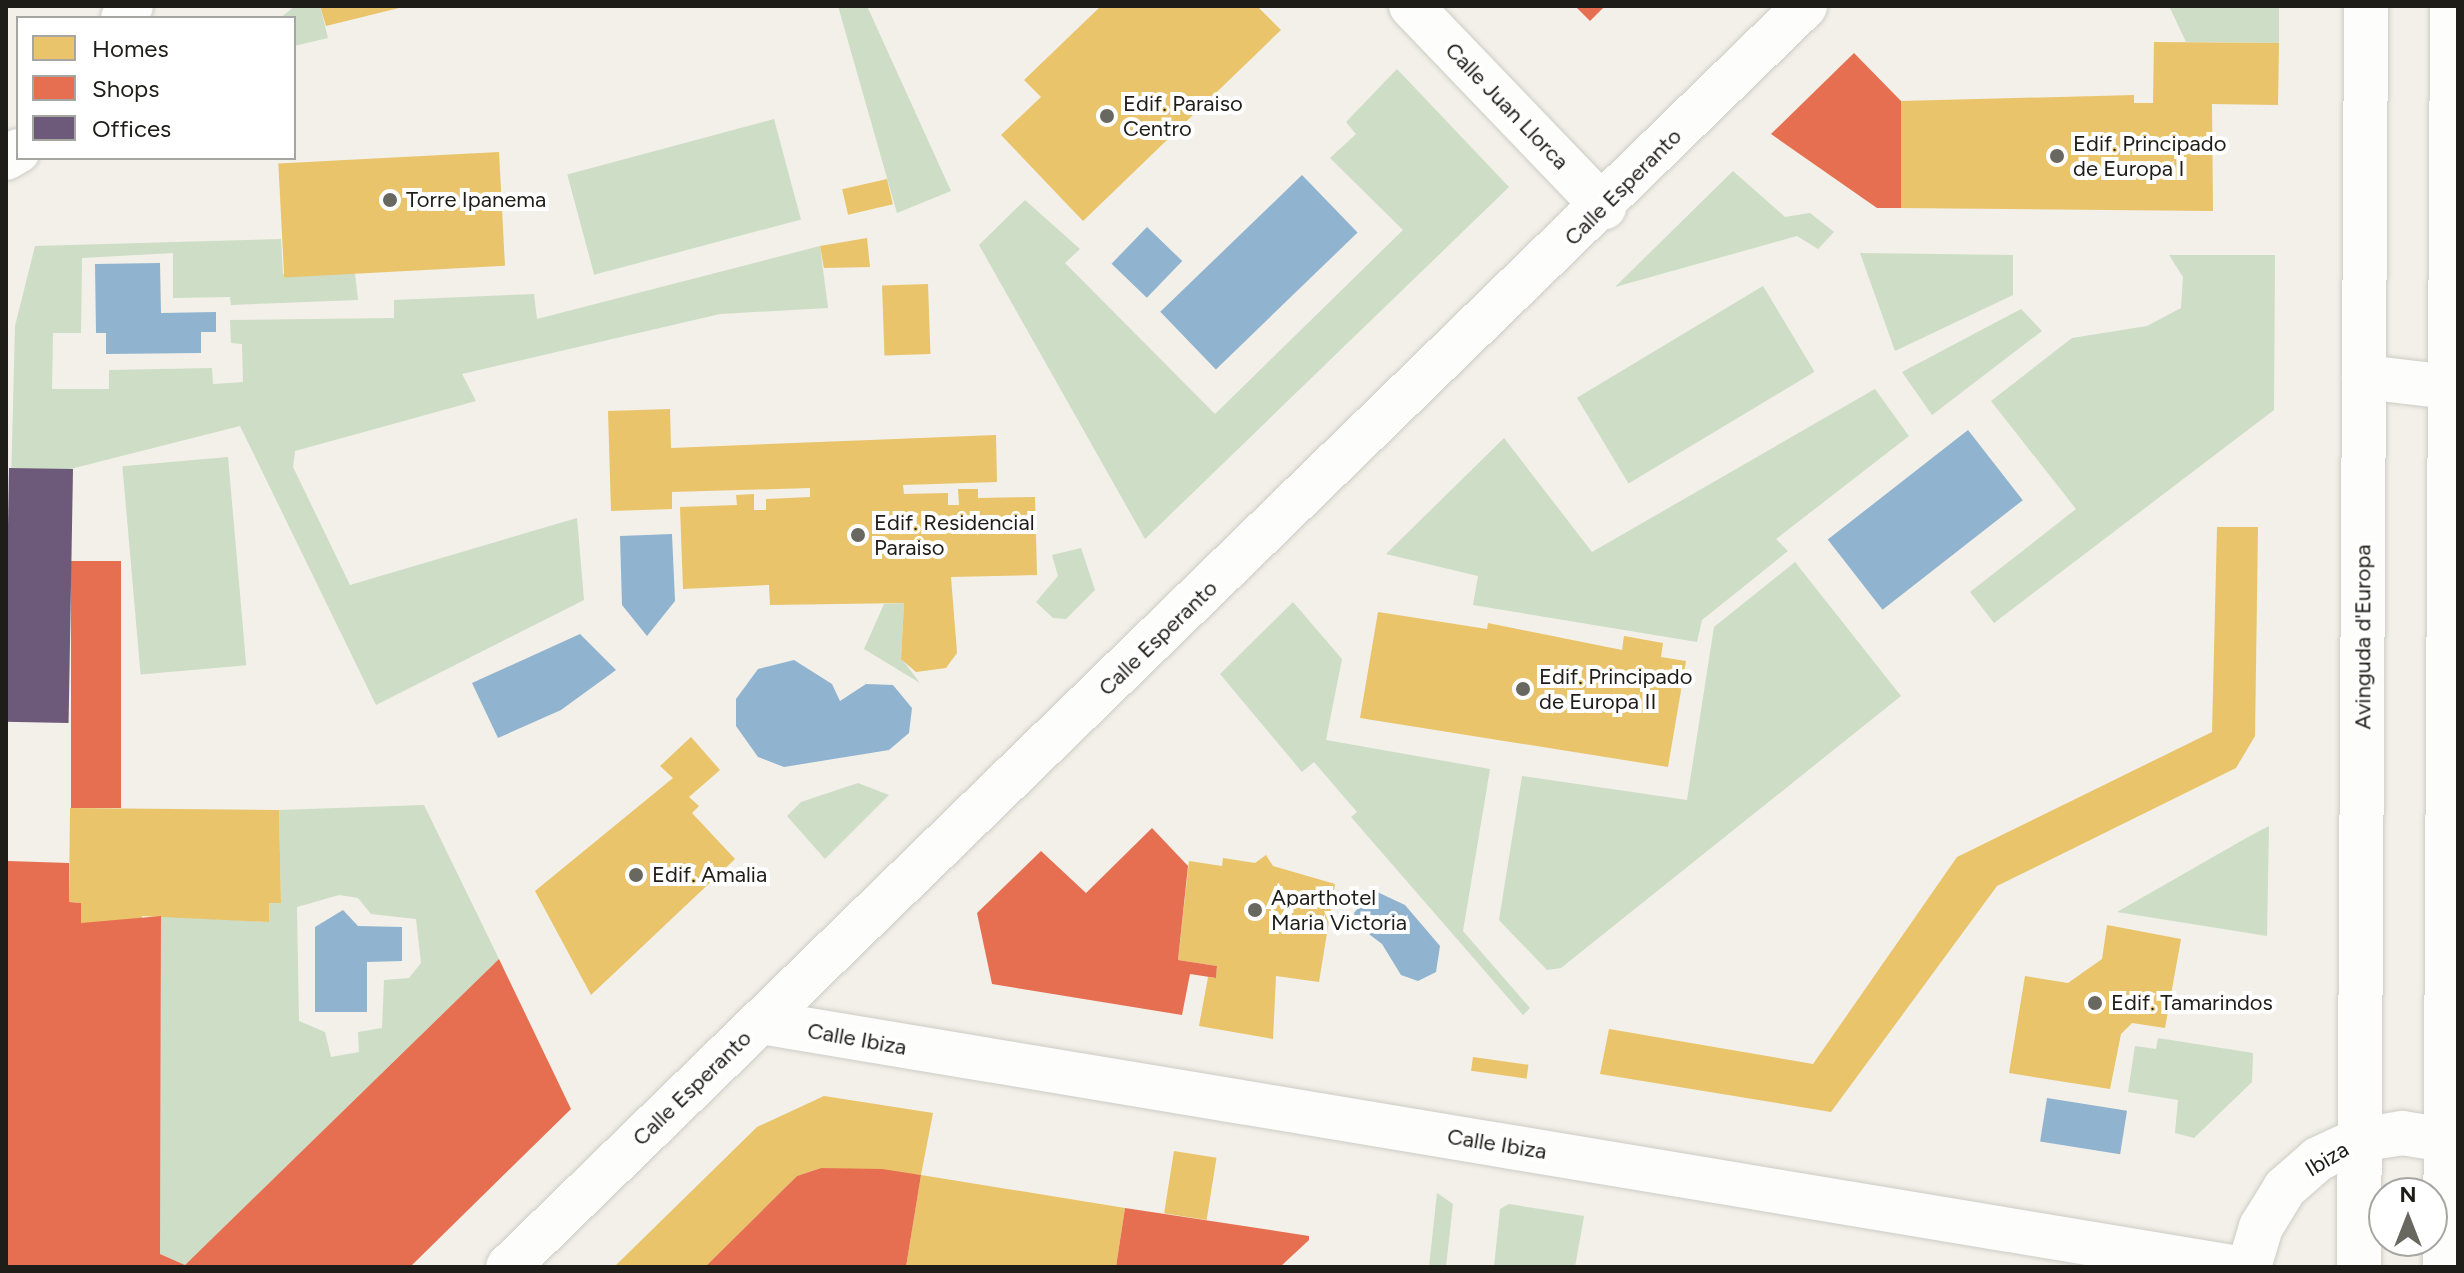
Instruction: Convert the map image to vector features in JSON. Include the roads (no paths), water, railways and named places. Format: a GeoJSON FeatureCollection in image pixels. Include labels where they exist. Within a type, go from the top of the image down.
{"type":"FeatureCollection","features":[{"type":"Feature","properties":{"kind":"street","name":"Calle Juan Llorca"},"geometry":{"type":"LineString","coordinates":[[1411,6],[1604,207]]}},
{"type":"Feature","properties":{"kind":"street","name":"Calle Esperanto"},"geometry":{"type":"LineString","coordinates":[[508,1267],[1604,207],[1805,6]]}},
{"type":"Feature","properties":{"kind":"street","name":"Avinguda d'Europa"},"geometry":{"type":"LineString","coordinates":[[2359,1267],[2366,6]]}},
{"type":"Feature","properties":{"kind":"street"},"geometry":{"type":"LineString","coordinates":[[2445,1267],[2452,1140],[2452,6]]}},
{"type":"Feature","properties":{"kind":"street"},"geometry":{"type":"LineString","coordinates":[[2364,377],[2452,387]]}},
{"type":"Feature","properties":{"kind":"street","name":"Calle Ibiza"},"geometry":{"type":"LineString","coordinates":[[761,1022],[2232,1267]]}},
{"type":"Feature","properties":{"kind":"street","name":"Ibiza"},"geometry":{"type":"LineString","coordinates":[[2249,1267],[2261,1227],[2285,1188],[2318,1159],[2359,1140],[2402,1133],[2452,1140]]}},
{"type":"Feature","properties":{"kind":"water"},"geometry":{"type":"Polygon","coordinates":[[[1302,175],[1358,233],[1216,369],[1160,312],[1302,175]]]}},
{"type":"Feature","properties":{"kind":"water"},"geometry":{"type":"Polygon","coordinates":[[[1147,227],[1182,261],[1147,298],[1112,264],[1147,227]]]}},
{"type":"Feature","properties":{"kind":"water"},"geometry":{"type":"Polygon","coordinates":[[[160,263],[161,313],[216,312],[216,332],[201,332],[201,353],[106,354],[106,333],[96,333],[95,264],[160,263]]]}},
{"type":"Feature","properties":{"kind":"water"},"geometry":{"type":"Polygon","coordinates":[[[1968,430],[2023,500],[1883,610],[1828,540],[1968,430]]]}},
{"type":"Feature","properties":{"kind":"water"},"geometry":{"type":"Polygon","coordinates":[[[672,534],[675,601],[647,636],[622,605],[620,536],[672,534]]]}},
{"type":"Feature","properties":{"kind":"water"},"geometry":{"type":"Polygon","coordinates":[[[580,634],[616,670],[561,710],[498,738],[472,683],[580,634]]]}},
{"type":"Feature","properties":{"kind":"water"},"geometry":{"type":"Polygon","coordinates":[[[794,660],[832,684],[840,701],[866,684],[893,685],[912,708],[909,733],[889,750],[784,767],[758,757],[736,726],[736,699],[758,669],[794,660]]]}},
{"type":"Feature","properties":{"kind":"water"},"geometry":{"type":"Polygon","coordinates":[[[1373,890],[1405,905],[1440,946],[1436,972],[1418,981],[1401,975],[1382,944],[1357,925],[1354,913],[1373,890]]]}},
{"type":"Feature","properties":{"kind":"water"},"geometry":{"type":"Polygon","coordinates":[[[343,910],[358,926],[402,927],[402,961],[367,962],[367,1012],[315,1012],[315,927],[343,910]]]}},
{"type":"Feature","properties":{"kind":"water"},"geometry":{"type":"Polygon","coordinates":[[[2047,1098],[2127,1111],[2120,1154],[2040,1141],[2047,1098]]]}},
{"type":"Feature","properties":{"kind":"place","name":"Edif. Paraiso Centro"},"geometry":{"type":"Point","coordinates":[1107,116]}},
{"type":"Feature","properties":{"kind":"place","name":"Edif. Principado de Europa I"},"geometry":{"type":"Point","coordinates":[2057,156]}},
{"type":"Feature","properties":{"kind":"place","name":"Torre Ipanema"},"geometry":{"type":"Point","coordinates":[390,200]}},
{"type":"Feature","properties":{"kind":"place","name":"Edif. Residencial Paraiso"},"geometry":{"type":"Point","coordinates":[858,535]}},
{"type":"Feature","properties":{"kind":"place","name":"Edif. Principado de Europa II"},"geometry":{"type":"Point","coordinates":[1523,689]}},
{"type":"Feature","properties":{"kind":"place","name":"Edif. Amalia"},"geometry":{"type":"Point","coordinates":[636,875]}},
{"type":"Feature","properties":{"kind":"place","name":"Aparthotel Maria Victoria"},"geometry":{"type":"Point","coordinates":[1255,910]}},
{"type":"Feature","properties":{"kind":"place","name":"Edif. Tamarindos"},"geometry":{"type":"Point","coordinates":[2095,1003]}}]}
